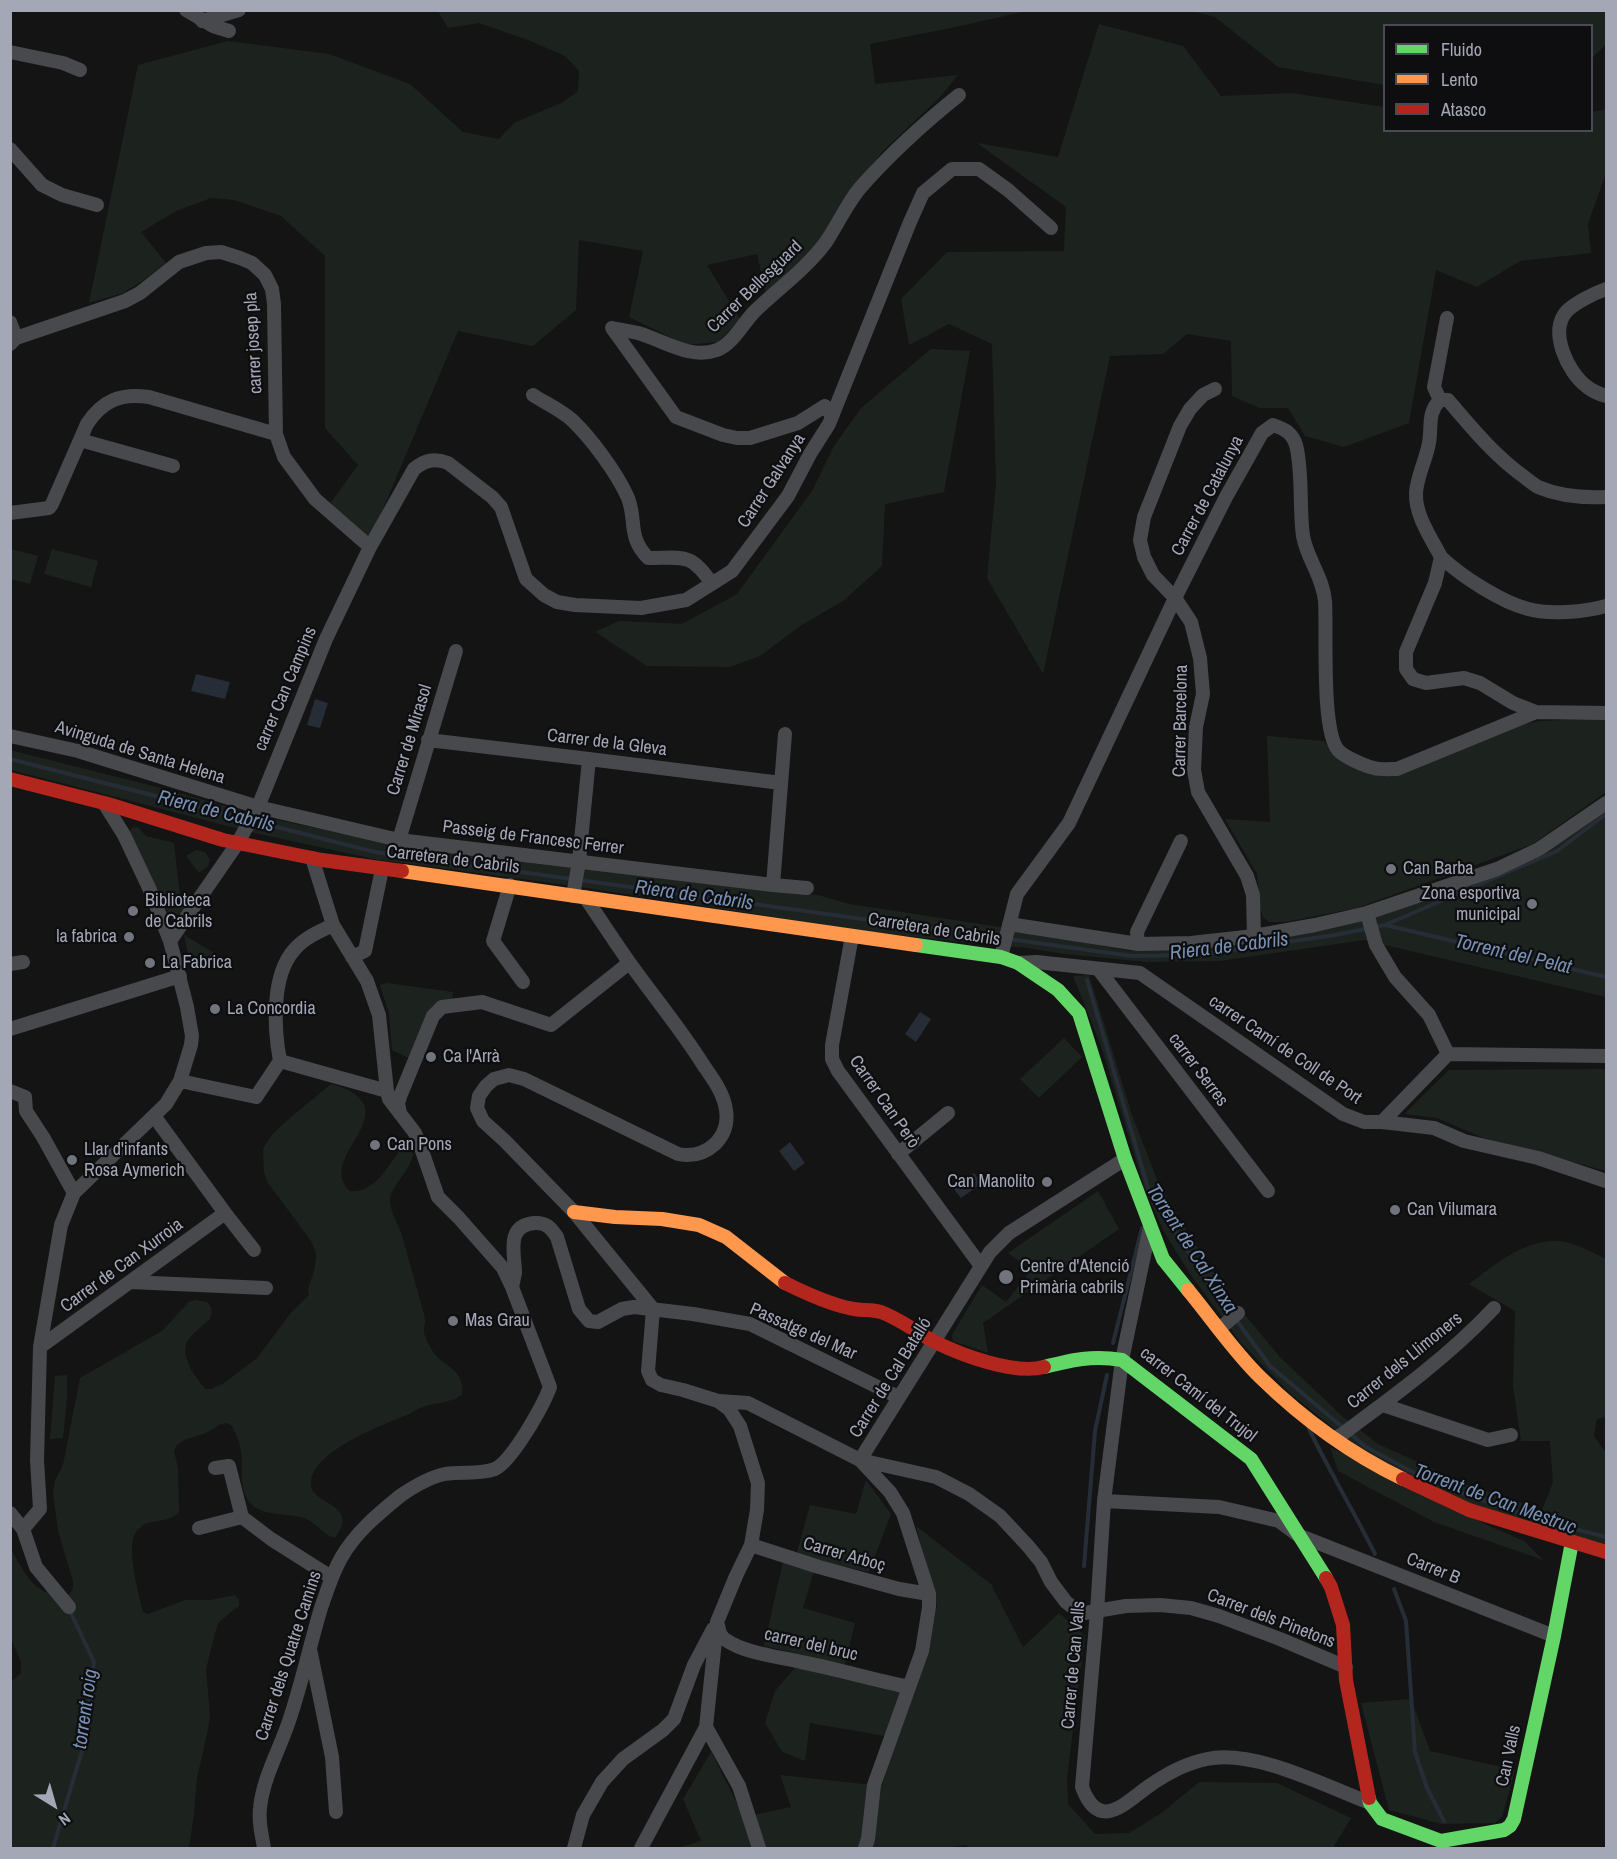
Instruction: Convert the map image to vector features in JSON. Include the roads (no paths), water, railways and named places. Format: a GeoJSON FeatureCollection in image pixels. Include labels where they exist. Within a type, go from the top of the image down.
{"type":"FeatureCollection","features":[{"type":"Feature","properties":{"kind":"street"},"geometry":{"type":"LineString","coordinates":[[186,10],[202,21],[229,31]]}},
{"type":"Feature","properties":{"kind":"street"},"geometry":{"type":"LineString","coordinates":[[202,21],[239,10]]}},
{"type":"Feature","properties":{"kind":"street"},"geometry":{"type":"LineString","coordinates":[[10,52],[63,63],[80,70]]}},
{"type":"Feature","properties":{"kind":"street","name":"Carrer Bellesguard"},"geometry":{"type":"LineString","coordinates":[[832,416],[825,406],[798,423],[750,438],[723,435],[676,417],[612,328],[640,334],[680,350],[693,352],[716,351],[726,345],[754,312],[806,266],[826,242],[845,207],[861,188],[919,127],[959,95]]}},
{"type":"Feature","properties":{"kind":"street"},"geometry":{"type":"LineString","coordinates":[[10,149],[42,185],[62,195],[96,205]]}},
{"type":"Feature","properties":{"kind":"street","name":"Carrer Galvanya"},"geometry":{"type":"LineString","coordinates":[[370,547],[414,469],[424,461],[440,460],[448,463],[492,497],[501,507],[526,579],[544,595],[557,602],[575,605],[641,608],[686,600],[732,571],[788,496],[832,416],[923,193],[951,169],[979,169],[1008,190],[1051,228]]}},
{"type":"Feature","properties":{"kind":"street","name":"carrer josep pla"},"geometry":{"type":"LineString","coordinates":[[13,341],[125,301],[140,293],[179,262],[191,257],[221,252],[240,258],[252,263],[265,275],[272,289],[276,354],[276,434]]}},
{"type":"Feature","properties":{"kind":"street"},"geometry":{"type":"LineString","coordinates":[[1606,289],[1566,312],[1560,336],[1561,349],[1567,363],[1585,386],[1606,396]]}},
{"type":"Feature","properties":{"kind":"street"},"geometry":{"type":"LineString","coordinates":[[1440,400],[1434,387],[1447,318]]}},
{"type":"Feature","properties":{"kind":"street"},"geometry":{"type":"LineString","coordinates":[[10,322],[13,341]]}},
{"type":"Feature","properties":{"kind":"street","name":"Carrer Barcelona"},"geometry":{"type":"LineString","coordinates":[[1215,389],[1203,395],[1190,409],[1180,426],[1144,518],[1140,540],[1144,557],[1153,575],[1175,598],[1191,622],[1200,658],[1203,694],[1196,728],[1194,770],[1198,792],[1247,876],[1253,895],[1254,936]]}},
{"type":"Feature","properties":{"kind":"street"},"geometry":{"type":"LineString","coordinates":[[10,513],[49,508],[87,424],[99,410],[113,400],[131,394],[149,397],[276,434],[284,457],[315,499],[370,547]]}},
{"type":"Feature","properties":{"kind":"street"},"geometry":{"type":"LineString","coordinates":[[533,395],[570,418],[593,443],[629,500],[633,534],[640,549],[648,558],[687,558],[702,568],[712,584]]}},
{"type":"Feature","properties":{"kind":"street"},"geometry":{"type":"LineString","coordinates":[[1606,498],[1564,494],[1537,486],[1511,468],[1485,443],[1448,400],[1440,400],[1433,408],[1429,444],[1416,491],[1417,503],[1426,528],[1441,557],[1450,566],[1480,586],[1528,609],[1556,612],[1606,606]]}},
{"type":"Feature","properties":{"kind":"street","name":"Carrer de Catalunya"},"geometry":{"type":"LineString","coordinates":[[1002,953],[1017,894],[1069,823],[1175,598],[1226,497],[1262,433],[1273,425],[1286,429],[1295,443],[1306,551],[1316,569],[1324,598],[1327,717],[1338,750],[1355,761],[1375,769],[1397,769],[1536,712]]}},
{"type":"Feature","properties":{"kind":"street"},"geometry":{"type":"LineString","coordinates":[[80,440],[173,466]]}},
{"type":"Feature","properties":{"kind":"street","name":"carrer Can Campins"},"geometry":{"type":"LineString","coordinates":[[171,935],[239,839],[256,811],[326,639],[370,547]]}},
{"type":"Feature","properties":{"kind":"street"},"geometry":{"type":"LineString","coordinates":[[1441,557],[1435,583],[1406,652],[1406,669],[1413,679],[1426,683],[1464,678],[1480,683],[1514,703],[1536,712],[1606,713]]}},
{"type":"Feature","properties":{"kind":"street","name":"Carrer de Mirasol"},"geometry":{"type":"LineString","coordinates":[[399,840],[456,651]]}},
{"type":"Feature","properties":{"kind":"street"},"geometry":{"type":"LineString","coordinates":[[773,885],[785,734]]}},
{"type":"Feature","properties":{"kind":"street","name":"Avinguda de Santa Helena"},"geometry":{"type":"LineString","coordinates":[[10,736],[78,751],[256,811]]}},
{"type":"Feature","properties":{"kind":"street","name":"Carrer de la Gleva"},"geometry":{"type":"LineString","coordinates":[[428,740],[781,783]]}},
{"type":"Feature","properties":{"kind":"street"},"geometry":{"type":"LineString","coordinates":[[589,759],[578,865],[578,894],[684,1035],[717,1087],[726,1109],[727,1123],[720,1139],[711,1148],[700,1154],[688,1156],[678,1154],[524,1079],[508,1076],[494,1078],[479,1096],[477,1108],[483,1121],[522,1157],[574,1212],[652,1309]]}},
{"type":"Feature","properties":{"kind":"street","name":"Carretera de Cabrils"},"geometry":{"type":"LineString","coordinates":[[10,779],[312,858],[382,870],[578,894],[852,936],[1002,953],[1058,990],[1079,1013],[1125,1159],[1163,1258],[1228,1321],[1260,1377],[1282,1397],[1342,1433],[1346,1448],[1397,1476],[1469,1510],[1606,1552]]}},
{"type":"Feature","properties":{"kind":"street"},"geometry":{"type":"LineString","coordinates":[[22,1529],[40,1509],[37,1460],[40,1347],[61,1225],[74,1193],[166,1104],[180,1081],[191,1045],[192,1036],[171,935],[124,835],[104,803]]}},
{"type":"Feature","properties":{"kind":"street"},"geometry":{"type":"LineString","coordinates":[[1009,927],[1138,944],[1191,944],[1315,925],[1370,923],[1539,849],[1606,803]]}},
{"type":"Feature","properties":{"kind":"street","name":"Passeig de Francesc Ferrer"},"geometry":{"type":"LineString","coordinates":[[256,811],[399,840],[578,865],[807,888]]}},
{"type":"Feature","properties":{"kind":"street"},"geometry":{"type":"LineString","coordinates":[[1138,944],[1137,932],[1181,841]]}},
{"type":"Feature","properties":{"kind":"street","name":"Carrer dels Quatre Camins"},"geometry":{"type":"LineString","coordinates":[[264,1848],[260,1808],[264,1789],[290,1718],[309,1645],[331,1577],[348,1546],[359,1533],[403,1494],[423,1482],[444,1474],[488,1471],[497,1468],[512,1454],[546,1398],[550,1387],[503,1268],[438,1197],[419,1142],[389,1099],[379,1015],[367,981],[333,925],[312,858]]}},
{"type":"Feature","properties":{"kind":"street"},"geometry":{"type":"LineString","coordinates":[[352,957],[365,951],[382,870]]}},
{"type":"Feature","properties":{"kind":"street"},"geometry":{"type":"LineString","coordinates":[[510,885],[494,941],[523,982]]}},
{"type":"Feature","properties":{"kind":"street"},"geometry":{"type":"LineString","coordinates":[[1370,923],[1376,945],[1395,976],[1429,1015],[1448,1054]]}},
{"type":"Feature","properties":{"kind":"street"},"geometry":{"type":"LineString","coordinates":[[180,1081],[256,1097],[280,1061],[276,1038],[277,994],[283,965],[295,948],[316,933],[333,925]]}},
{"type":"Feature","properties":{"kind":"street","name":"Carrer Can Però"},"geometry":{"type":"LineString","coordinates":[[852,936],[832,1045],[832,1059],[838,1071],[981,1266]]}},
{"type":"Feature","properties":{"kind":"street","name":"carrer Camí de Coll de Port"},"geometry":{"type":"LineString","coordinates":[[1018,963],[1036,962],[1140,973],[1343,1114],[1364,1122],[1434,1128],[1464,1141],[1538,1158],[1606,1181]]}},
{"type":"Feature","properties":{"kind":"street"},"geometry":{"type":"LineString","coordinates":[[400,1113],[398,1103],[401,1094],[433,1016],[442,1007],[482,1002],[551,1025],[629,963]]}},
{"type":"Feature","properties":{"kind":"street","name":"carrer Serres"},"geometry":{"type":"LineString","coordinates":[[1099,970],[1268,1191]]}},
{"type":"Feature","properties":{"kind":"street"},"geometry":{"type":"LineString","coordinates":[[10,1029],[180,976]]}},
{"type":"Feature","properties":{"kind":"street"},"geometry":{"type":"LineString","coordinates":[[1382,1122],[1448,1054],[1606,1056]]}},
{"type":"Feature","properties":{"kind":"street"},"geometry":{"type":"LineString","coordinates":[[280,1061],[387,1091]]}},
{"type":"Feature","properties":{"kind":"street"},"geometry":{"type":"LineString","coordinates":[[10,1091],[25,1097],[26,1111],[74,1193]]}},
{"type":"Feature","properties":{"kind":"street"},"geometry":{"type":"LineString","coordinates":[[898,1154],[948,1113]]}},
{"type":"Feature","properties":{"kind":"street"},"geometry":{"type":"LineString","coordinates":[[154,1116],[254,1250]]}},
{"type":"Feature","properties":{"kind":"street","name":"Carrer de Cal Batalló"},"geometry":{"type":"LineString","coordinates":[[865,1848],[874,1785],[922,1651],[930,1607],[929,1594],[903,1513],[890,1492],[860,1460],[990,1252],[1010,1233],[1125,1159]]}},
{"type":"Feature","properties":{"kind":"street","name":"carrer Camí del Trujol"},"geometry":{"type":"LineString","coordinates":[[574,1212],[662,1219],[699,1225],[726,1237],[782,1282],[813,1297],[851,1309],[878,1311],[935,1342],[989,1363],[1033,1370],[1081,1358],[1103,1357],[1122,1360],[1251,1460],[1331,1587],[1343,1625],[1346,1680],[1370,1803]]}},
{"type":"Feature","properties":{"kind":"street","name":"Carrer de Can Xurroia"},"geometry":{"type":"LineString","coordinates":[[40,1347],[225,1213]]}},
{"type":"Feature","properties":{"kind":"street","name":"Passatge del Mar"},"geometry":{"type":"LineString","coordinates":[[512,1287],[515,1274],[512,1248],[515,1235],[522,1227],[543,1223],[550,1227],[557,1237],[579,1309],[589,1321],[598,1322],[622,1309],[634,1307],[750,1324],[898,1396]]}},
{"type":"Feature","properties":{"kind":"street","name":"Carrer de Can Valls"},"geometry":{"type":"LineString","coordinates":[[1150,1227],[1122,1360],[1104,1501],[1082,1787],[1087,1800],[1095,1808],[1106,1811],[1116,1809],[1176,1771],[1206,1759],[1221,1757],[1262,1761],[1370,1803]]}},
{"type":"Feature","properties":{"kind":"street"},"geometry":{"type":"LineString","coordinates":[[130,1282],[266,1288]]}},
{"type":"Feature","properties":{"kind":"street","name":"Carrer dels Llimoners"},"geometry":{"type":"LineString","coordinates":[[1342,1433],[1383,1405],[1469,1334],[1494,1308]]}},
{"type":"Feature","properties":{"kind":"street","name":"Carrer dels Pinetons"},"geometry":{"type":"LineString","coordinates":[[652,1309],[648,1371],[652,1380],[661,1385],[718,1401],[748,1403],[860,1460],[936,1477],[969,1494],[1000,1516],[1028,1546],[1041,1562],[1051,1582],[1066,1602],[1075,1609],[1084,1613],[1126,1606],[1160,1605],[1191,1608],[1272,1636],[1346,1667]]}},
{"type":"Feature","properties":{"kind":"street"},"geometry":{"type":"LineString","coordinates":[[574,1848],[583,1815],[602,1782],[623,1759],[663,1730],[674,1719],[694,1665],[717,1622],[751,1545],[757,1510],[758,1483],[740,1426],[729,1409],[718,1401]]}},
{"type":"Feature","properties":{"kind":"street"},"geometry":{"type":"LineString","coordinates":[[1383,1405],[1488,1440],[1510,1435]]}},
{"type":"Feature","properties":{"kind":"street"},"geometry":{"type":"LineString","coordinates":[[215,1468],[229,1466],[242,1517],[279,1545],[331,1577]]}},
{"type":"Feature","properties":{"kind":"street","name":"Carrer B"},"geometry":{"type":"LineString","coordinates":[[1104,1501],[1219,1507],[1279,1521],[1298,1535],[1554,1636]]}},
{"type":"Feature","properties":{"kind":"street"},"geometry":{"type":"LineString","coordinates":[[10,1513],[22,1529],[36,1567],[69,1608]]}},
{"type":"Feature","properties":{"kind":"street"},"geometry":{"type":"LineString","coordinates":[[199,1528],[242,1517]]}},
{"type":"Feature","properties":{"kind":"street","name":"Can Valls"},"geometry":{"type":"LineString","coordinates":[[1370,1803],[1382,1819],[1441,1845],[1504,1830],[1510,1826],[1514,1819],[1554,1636],[1572,1542]]}},
{"type":"Feature","properties":{"kind":"street","name":"Carrer Arboç"},"geometry":{"type":"LineString","coordinates":[[751,1545],[819,1567],[899,1589],[929,1594]]}},
{"type":"Feature","properties":{"kind":"street"},"geometry":{"type":"LineString","coordinates":[[641,1848],[706,1727],[717,1622]]}},
{"type":"Feature","properties":{"kind":"street","name":"carrer del bruc"},"geometry":{"type":"LineString","coordinates":[[717,1622],[720,1634],[726,1641],[768,1656],[909,1687]]}},
{"type":"Feature","properties":{"kind":"street"},"geometry":{"type":"LineString","coordinates":[[309,1645],[332,1756],[336,1812]]}},
{"type":"Feature","properties":{"kind":"street"},"geometry":{"type":"LineString","coordinates":[[706,1727],[739,1786],[759,1848]]}},
{"type":"Feature","properties":{"kind":"street"},"geometry":{"type":"LineString","coordinates":[[253,1848],[260,1825]]}},
{"type":"Feature","properties":{"kind":"waterway","name":"Riera de Cabrils"},"geometry":{"type":"LineString","coordinates":[[10,759],[246,819]]}},
{"type":"Feature","properties":{"kind":"waterway","name":"Riera de Cabrils"},"geometry":{"type":"LineString","coordinates":[[253,821],[375,852],[1132,956],[1198,955],[1335,935],[1385,925],[1557,851],[1606,814]]}},
{"type":"Feature","properties":{"kind":"waterway","name":"Torrent del Pelat"},"geometry":{"type":"LineString","coordinates":[[1385,925],[1606,977]]}},
{"type":"Feature","properties":{"kind":"waterway","name":"Torrent de Cal Xinxa"},"geometry":{"type":"LineString","coordinates":[[1087,980],[1149,1191],[1209,1283],[1270,1366],[1366,1447],[1431,1482],[1543,1521],[1606,1537]]}},
{"type":"Feature","properties":{"kind":"waterway"},"geometry":{"type":"LineString","coordinates":[[1113,1343],[1142,1228]]}},
{"type":"Feature","properties":{"kind":"waterway"},"geometry":{"type":"LineString","coordinates":[[1084,1566],[1095,1431],[1107,1375]]}},
{"type":"Feature","properties":{"kind":"waterway","name":"Torrent de Cal Xinxa"},"geometry":{"type":"LineString","coordinates":[[1309,1429],[1375,1554]]}},
{"type":"Feature","properties":{"kind":"waterway","name":"Torrent de Cal Xinxa"},"geometry":{"type":"LineString","coordinates":[[1394,1589],[1406,1621],[1415,1752],[1427,1788],[1444,1821]]}},
{"type":"Feature","properties":{"kind":"waterway","name":"torrent roig"},"geometry":{"type":"LineString","coordinates":[[53,1848],[84,1744],[94,1662],[70,1611]]}},
{"type":"Feature","properties":{"kind":"place","name":"Can Barba"},"geometry":{"type":"Point","coordinates":[1391,869]}},
{"type":"Feature","properties":{"kind":"place","name":"Zona esportiva municipal"},"geometry":{"type":"Point","coordinates":[1532,904]}},
{"type":"Feature","properties":{"kind":"place","name":"Biblioteca de Cabrils"},"geometry":{"type":"Point","coordinates":[133,911]}},
{"type":"Feature","properties":{"kind":"place","name":"la fabrica"},"geometry":{"type":"Point","coordinates":[129,937]}},
{"type":"Feature","properties":{"kind":"place","name":"La Fabrica"},"geometry":{"type":"Point","coordinates":[150,963]}},
{"type":"Feature","properties":{"kind":"place","name":"La Concordia"},"geometry":{"type":"Point","coordinates":[215,1009]}},
{"type":"Feature","properties":{"kind":"place","name":"Ca l'Arrà"},"geometry":{"type":"Point","coordinates":[431,1057]}},
{"type":"Feature","properties":{"kind":"place","name":"Can Pons"},"geometry":{"type":"Point","coordinates":[375,1145]}},
{"type":"Feature","properties":{"kind":"place","name":"Llar d'infants Rosa Aymerich"},"geometry":{"type":"Point","coordinates":[72,1160]}},
{"type":"Feature","properties":{"kind":"place","name":"Can Manolito"},"geometry":{"type":"Point","coordinates":[1047,1182]}},
{"type":"Feature","properties":{"kind":"place","name":"Can Vilumara"},"geometry":{"type":"Point","coordinates":[1395,1210]}},
{"type":"Feature","properties":{"kind":"place","name":"Centre d'Atenció Primària cabrils"},"geometry":{"type":"Point","coordinates":[1006,1277]}},
{"type":"Feature","properties":{"kind":"place","name":"Mas Grau"},"geometry":{"type":"Point","coordinates":[453,1321]}},
{"type":"Feature","properties":{"kind":"water label","name":"Torrent de Can Mestruc"},"geometry":{"type":"Point","coordinates":[1495,1500]}}]}
